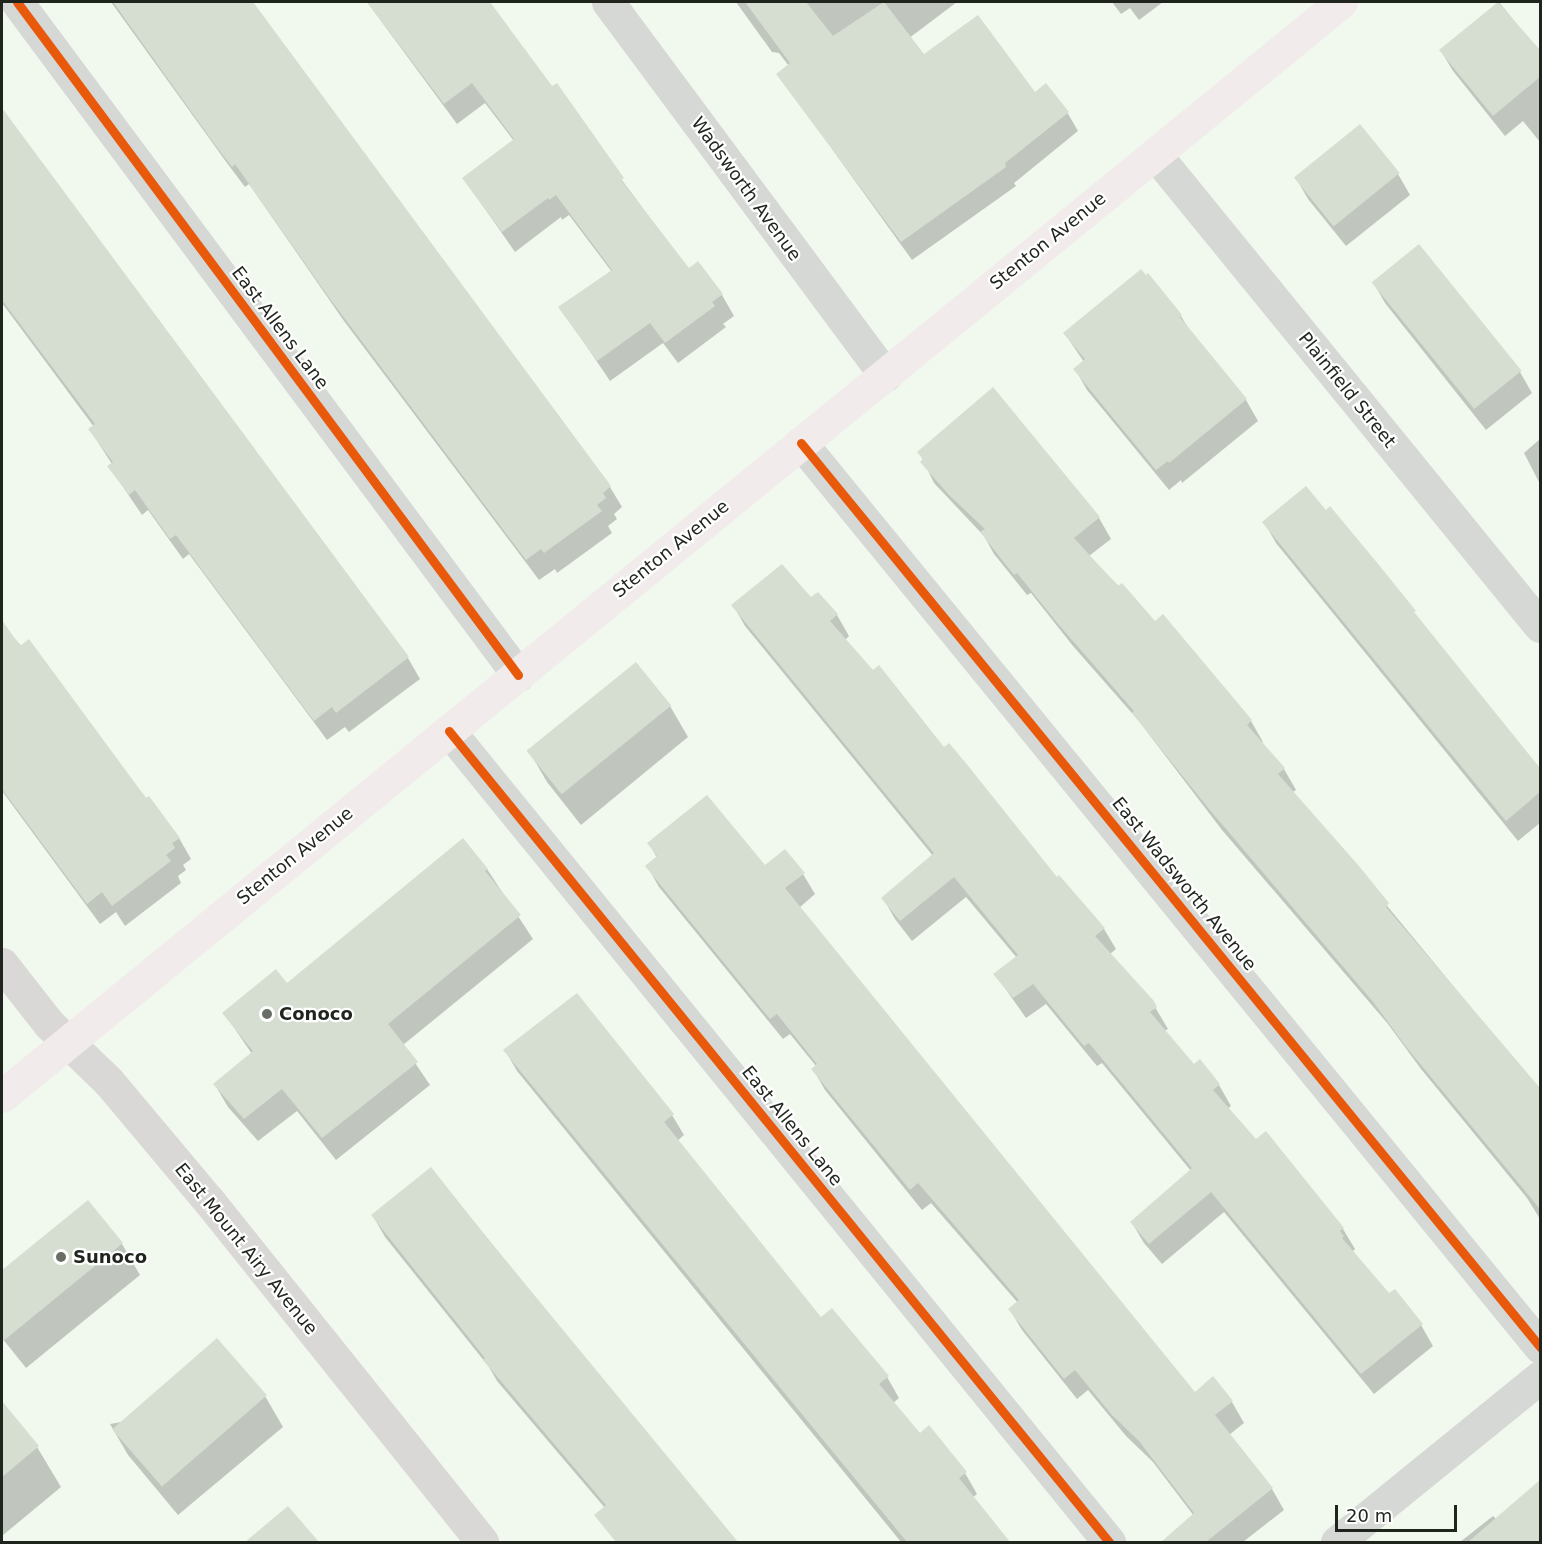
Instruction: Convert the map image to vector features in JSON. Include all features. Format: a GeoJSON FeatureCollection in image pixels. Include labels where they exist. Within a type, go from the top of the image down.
{"type":"FeatureCollection","features":[{"type":"Feature","properties":{"kind":"main road","name":"Stenton Avenue"},"geometry":{"type":"LineString","coordinates":[[2,1096],[1341,2]]}},
{"type":"Feature","properties":{"kind":"main road","name":"East Mount Airy Avenue"},"geometry":{"type":"LineString","coordinates":[[2,964],[29,1000],[66,1042],[123,1098],[209,1201],[482,1542]]}},
{"type":"Feature","properties":{"kind":"street","name":"East Allens Lane"},"geometry":{"type":"LineString","coordinates":[[17,2],[518,675]]}},
{"type":"Feature","properties":{"kind":"street","name":"Wadsworth Avenue"},"geometry":{"type":"LineString","coordinates":[[608,2],[885,375]]}},
{"type":"Feature","properties":{"kind":"street","name":"Plainfield Street"},"geometry":{"type":"LineString","coordinates":[[1155,154],[1540,626]]}},
{"type":"Feature","properties":{"kind":"street","name":"East Wadsworth Avenue"},"geometry":{"type":"LineString","coordinates":[[801,443],[1540,1347]]}},
{"type":"Feature","properties":{"kind":"street","name":"East Allens Lane"},"geometry":{"type":"LineString","coordinates":[[449,731],[1109,1542]]}},
{"type":"Feature","properties":{"kind":"street"},"geometry":{"type":"LineString","coordinates":[[1337,1542],[1540,1377]]}},
{"type":"Feature","properties":{"kind":"building"},"geometry":{"type":"Polygon","coordinates":[[[113,2],[253,2],[611,486],[603,493],[606,498],[597,505],[602,511],[544,553],[541,549],[526,560],[330,299],[235,164],[232,167],[213,142],[113,2]]]}},
{"type":"Feature","properties":{"kind":"building"},"geometry":{"type":"Polygon","coordinates":[[[367,2],[490,2],[552,86],[557,83],[624,178],[621,180],[689,268],[698,261],[723,294],[712,302],[715,306],[665,343],[650,323],[597,361],[558,307],[612,270],[556,195],[549,200],[548,198],[502,232],[462,178],[514,139],[472,83],[444,104],[367,2]]]}},
{"type":"Feature","properties":{"kind":"building"},"geometry":{"type":"Polygon","coordinates":[[[745,2],[806,2],[833,36],[884,2],[924,54],[978,15],[1035,92],[1046,83],[1069,112],[1005,163],[1006,167],[901,242],[776,74],[790,63],[745,2]]]}},
{"type":"Feature","properties":{"kind":"building"},"geometry":{"type":"Polygon","coordinates":[[[1498,2],[1540,50],[1540,77],[1493,116],[1439,50],[1498,2]]]}},
{"type":"Feature","properties":{"kind":"building"},"geometry":{"type":"Polygon","coordinates":[[[2,108],[409,657],[336,713],[332,707],[314,721],[176,535],[170,539],[135,490],[129,495],[107,466],[113,462],[88,429],[95,424],[2,300],[2,108]]]}},
{"type":"Feature","properties":{"kind":"building"},"geometry":{"type":"Polygon","coordinates":[[[1360,124],[1400,173],[1334,226],[1294,177],[1360,124]]]}},
{"type":"Feature","properties":{"kind":"building"},"geometry":{"type":"Polygon","coordinates":[[[1419,244],[1522,371],[1474,409],[1372,282],[1419,244]]]}},
{"type":"Feature","properties":{"kind":"building"},"geometry":{"type":"Polygon","coordinates":[[[1141,269],[1146,275],[1148,273],[1166,295],[1182,315],[1180,317],[1247,399],[1169,463],[1168,461],[1156,470],[1073,369],[1085,359],[1063,333],[1141,269]]]}},
{"type":"Feature","properties":{"kind":"building"},"geometry":{"type":"Polygon","coordinates":[[[993,387],[1100,517],[1074,538],[1118,586],[1122,583],[1155,621],[1163,614],[1252,720],[1247,725],[1285,768],[1278,774],[1359,866],[1389,903],[1386,907],[1540,1088],[1540,1209],[1407,1048],[1374,1003],[1209,809],[1132,713],[1134,711],[1017,573],[1014,575],[980,532],[985,529],[949,495],[920,462],[923,459],[917,452],[993,387]]]}},
{"type":"Feature","properties":{"kind":"building"},"geometry":{"type":"Polygon","coordinates":[[[1306,486],[1326,510],[1330,506],[1379,565],[1540,768],[1540,792],[1506,821],[1262,522],[1306,486]]]}},
{"type":"Feature","properties":{"kind":"building"},"geometry":{"type":"Polygon","coordinates":[[[782,564],[811,597],[818,592],[838,614],[830,621],[873,670],[879,665],[944,747],[949,743],[1057,877],[1059,875],[1105,928],[1095,936],[1154,1001],[1157,1007],[1150,1012],[1194,1064],[1200,1059],[1220,1084],[1213,1090],[1256,1139],[1266,1131],[1344,1228],[1340,1231],[1344,1236],[1342,1238],[1389,1293],[1395,1289],[1423,1324],[1361,1374],[1211,1192],[1149,1244],[1130,1222],[1192,1168],[1089,1043],[1084,1046],[1033,984],[1013,998],[993,974],[1018,955],[954,877],[900,921],[881,898],[934,853],[731,605],[782,564]]]}},
{"type":"Feature","properties":{"kind":"building"},"geometry":{"type":"Polygon","coordinates":[[[2,620],[20,646],[29,639],[146,798],[149,796],[180,838],[172,843],[175,848],[166,855],[171,861],[112,906],[102,892],[87,904],[2,789],[2,620]]]}},
{"type":"Feature","properties":{"kind":"building"},"geometry":{"type":"Polygon","coordinates":[[[636,662],[671,706],[562,794],[526,751],[636,662]]]}},
{"type":"Feature","properties":{"kind":"building"},"geometry":{"type":"Polygon","coordinates":[[[707,795],[765,865],[785,849],[805,873],[785,888],[1195,1392],[1213,1376],[1233,1401],[1215,1415],[1273,1488],[1206,1542],[1161,1542],[1194,1513],[1139,1441],[1112,1415],[1075,1370],[1064,1379],[1008,1309],[1019,1300],[918,1183],[910,1190],[811,1069],[817,1064],[777,1014],[770,1019],[645,866],[657,856],[647,843],[707,795]]]}},
{"type":"Feature","properties":{"kind":"building"},"geometry":{"type":"Polygon","coordinates":[[[463,838],[488,869],[485,871],[521,915],[388,1024],[418,1062],[322,1138],[282,1089],[244,1119],[213,1084],[253,1051],[222,1013],[276,969],[287,983],[463,838]]]}},
{"type":"Feature","properties":{"kind":"building"},"geometry":{"type":"Polygon","coordinates":[[[577,993],[674,1114],[664,1122],[821,1317],[832,1308],[889,1376],[879,1384],[920,1433],[929,1425],[967,1472],[959,1478],[1010,1542],[907,1542],[503,1050],[577,993]]]}},
{"type":"Feature","properties":{"kind":"building"},"geometry":{"type":"Polygon","coordinates":[[[431,1167],[738,1542],[616,1542],[594,1515],[606,1505],[483,1360],[485,1358],[371,1215],[431,1167]]]}},
{"type":"Feature","properties":{"kind":"building","name":"Sunoco"},"geometry":{"type":"Polygon","coordinates":[[[88,1200],[123,1243],[2,1342],[2,1270],[88,1200]]]}},
{"type":"Feature","properties":{"kind":"building"},"geometry":{"type":"Polygon","coordinates":[[[217,1338],[267,1395],[162,1487],[112,1429],[217,1338]]]}},
{"type":"Feature","properties":{"kind":"building"},"geometry":{"type":"Polygon","coordinates":[[[2,1401],[39,1446],[2,1477],[2,1401]]]}},
{"type":"Feature","properties":{"kind":"building"},"geometry":{"type":"Polygon","coordinates":[[[1540,1480],[1540,1542],[1468,1542],[1540,1480]]]}},
{"type":"Feature","properties":{"kind":"building"},"geometry":{"type":"Polygon","coordinates":[[[288,1506],[319,1542],[245,1542],[288,1506]]]}},
{"type":"Feature","properties":{"kind":"cycle path"},"geometry":{"type":"LineString","coordinates":[[17,2],[518,675]]}},
{"type":"Feature","properties":{"kind":"cycle path"},"geometry":{"type":"LineString","coordinates":[[801,443],[1540,1347]]}},
{"type":"Feature","properties":{"kind":"cycle path"},"geometry":{"type":"LineString","coordinates":[[449,731],[1109,1542]]}},
{"type":"Feature","properties":{"kind":"place","name":"Conoco"},"geometry":{"type":"Point","coordinates":[267,1014]}},
{"type":"Feature","properties":{"kind":"place","name":"Sunoco"},"geometry":{"type":"Point","coordinates":[61,1257]}}]}
